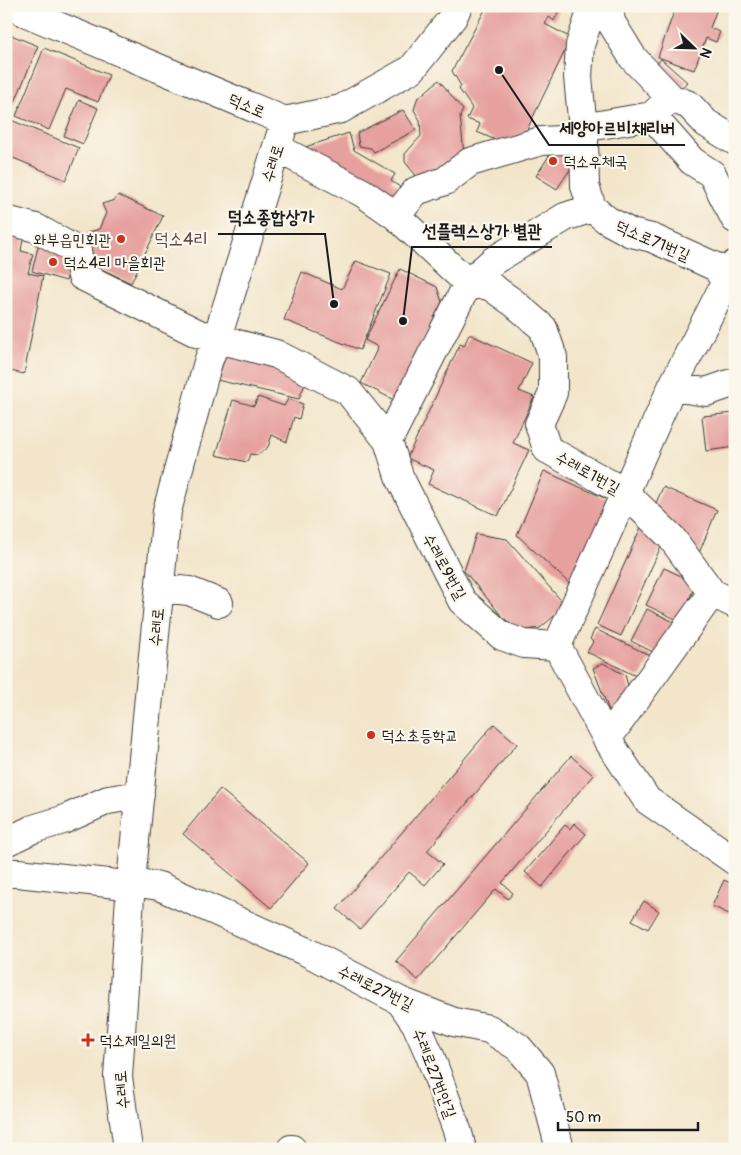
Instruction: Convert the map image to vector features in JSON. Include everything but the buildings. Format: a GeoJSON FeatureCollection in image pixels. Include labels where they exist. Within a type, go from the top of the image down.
{"type":"FeatureCollection","features":[{"type":"Feature","properties":{"kind":"street","name":"덕소로"},"geometry":{"type":"LineString","coordinates":[[10,6],[285,121],[340,108],[412,69],[453,17],[458,6]]}},
{"type":"Feature","properties":{"kind":"street"},"geometry":{"type":"LineString","coordinates":[[388,441],[468,283],[493,261],[565,217],[592,208],[585,186],[578,77],[580,45],[593,6]]}},
{"type":"Feature","properties":{"kind":"street"},"geometry":{"type":"LineString","coordinates":[[609,6],[611,22],[692,162],[712,174],[735,220]]}},
{"type":"Feature","properties":{"kind":"street"},"geometry":{"type":"LineString","coordinates":[[396,216],[416,191],[445,182],[470,162],[541,140],[583,134],[661,107],[689,105],[706,123],[735,141]]}},
{"type":"Feature","properties":{"kind":"street","name":"수레로"},"geometry":{"type":"LineString","coordinates":[[128,1149],[118,1077],[131,882],[167,510],[208,362],[285,121]]}},
{"type":"Feature","properties":{"kind":"street"},"geometry":{"type":"LineString","coordinates":[[277,148],[363,194],[396,216],[468,283]]}},
{"type":"Feature","properties":{"kind":"street","name":"덕소로71번길"},"geometry":{"type":"LineString","coordinates":[[592,208],[631,233],[652,238],[716,267],[732,277]]}},
{"type":"Feature","properties":{"kind":"street","name":"수레로9번길"},"geometry":{"type":"LineString","coordinates":[[6,220],[36,228],[77,251],[82,276],[199,334],[276,354],[348,391],[388,441],[399,476],[462,601],[502,636],[524,644],[557,646]]}},
{"type":"Feature","properties":{"kind":"street"},"geometry":{"type":"LineString","coordinates":[[732,277],[672,387],[557,646],[607,739],[647,800],[735,861]]}},
{"type":"Feature","properties":{"kind":"street","name":"수레로1번길"},"geometry":{"type":"LineString","coordinates":[[468,283],[490,286],[514,303],[543,328],[553,357],[553,392],[539,424],[547,449],[624,492],[671,537],[724,598]]}},
{"type":"Feature","properties":{"kind":"street"},"geometry":{"type":"LineString","coordinates":[[672,387],[706,392],[735,382]]}},
{"type":"Feature","properties":{"kind":"street"},"geometry":{"type":"LineString","coordinates":[[160,588],[189,591],[219,603]]}},
{"type":"Feature","properties":{"kind":"street"},"geometry":{"type":"LineString","coordinates":[[607,739],[724,598]]}},
{"type":"Feature","properties":{"kind":"street"},"geometry":{"type":"LineString","coordinates":[[6,842],[33,829],[63,820],[108,800],[140,795]]}},
{"type":"Feature","properties":{"kind":"street","name":"수레로27번길"},"geometry":{"type":"LineString","coordinates":[[6,873],[117,884],[131,882],[158,886],[307,952],[400,1001],[454,1022],[489,1028],[518,1047],[540,1073],[560,1149]]}},
{"type":"Feature","properties":{"kind":"street","name":"수레로27번안길"},"geometry":{"type":"LineString","coordinates":[[400,1001],[416,1024],[431,1058],[462,1149]]}},
{"type":"Feature","properties":{"kind":"place","name":"세양아르비채리버"},"geometry":{"type":"Point","coordinates":[499,70]}},
{"type":"Feature","properties":{"kind":"place","name":"덕소우체국"},"geometry":{"type":"Point","coordinates":[553,161]}},
{"type":"Feature","properties":{"kind":"place","name":"와부읍민회관"},"geometry":{"type":"Point","coordinates":[121,239]}},
{"type":"Feature","properties":{"kind":"place","name":"덕소4리 마을회관"},"geometry":{"type":"Point","coordinates":[53,262]}},
{"type":"Feature","properties":{"kind":"place","name":"덕소종합상가"},"geometry":{"type":"Point","coordinates":[334,304]}},
{"type":"Feature","properties":{"kind":"place","name":"선플렉스상가 별관"},"geometry":{"type":"Point","coordinates":[403,321]}},
{"type":"Feature","properties":{"kind":"place","name":"덕소초등학교"},"geometry":{"type":"Point","coordinates":[371,735]}},
{"type":"Feature","properties":{"kind":"place","name":"덕소제일의원"},"geometry":{"type":"Point","coordinates":[88,1040]}},
{"type":"Feature","properties":{"kind":"district","name":"덕소4리"},"geometry":{"type":"Point","coordinates":[181,239]}}]}
